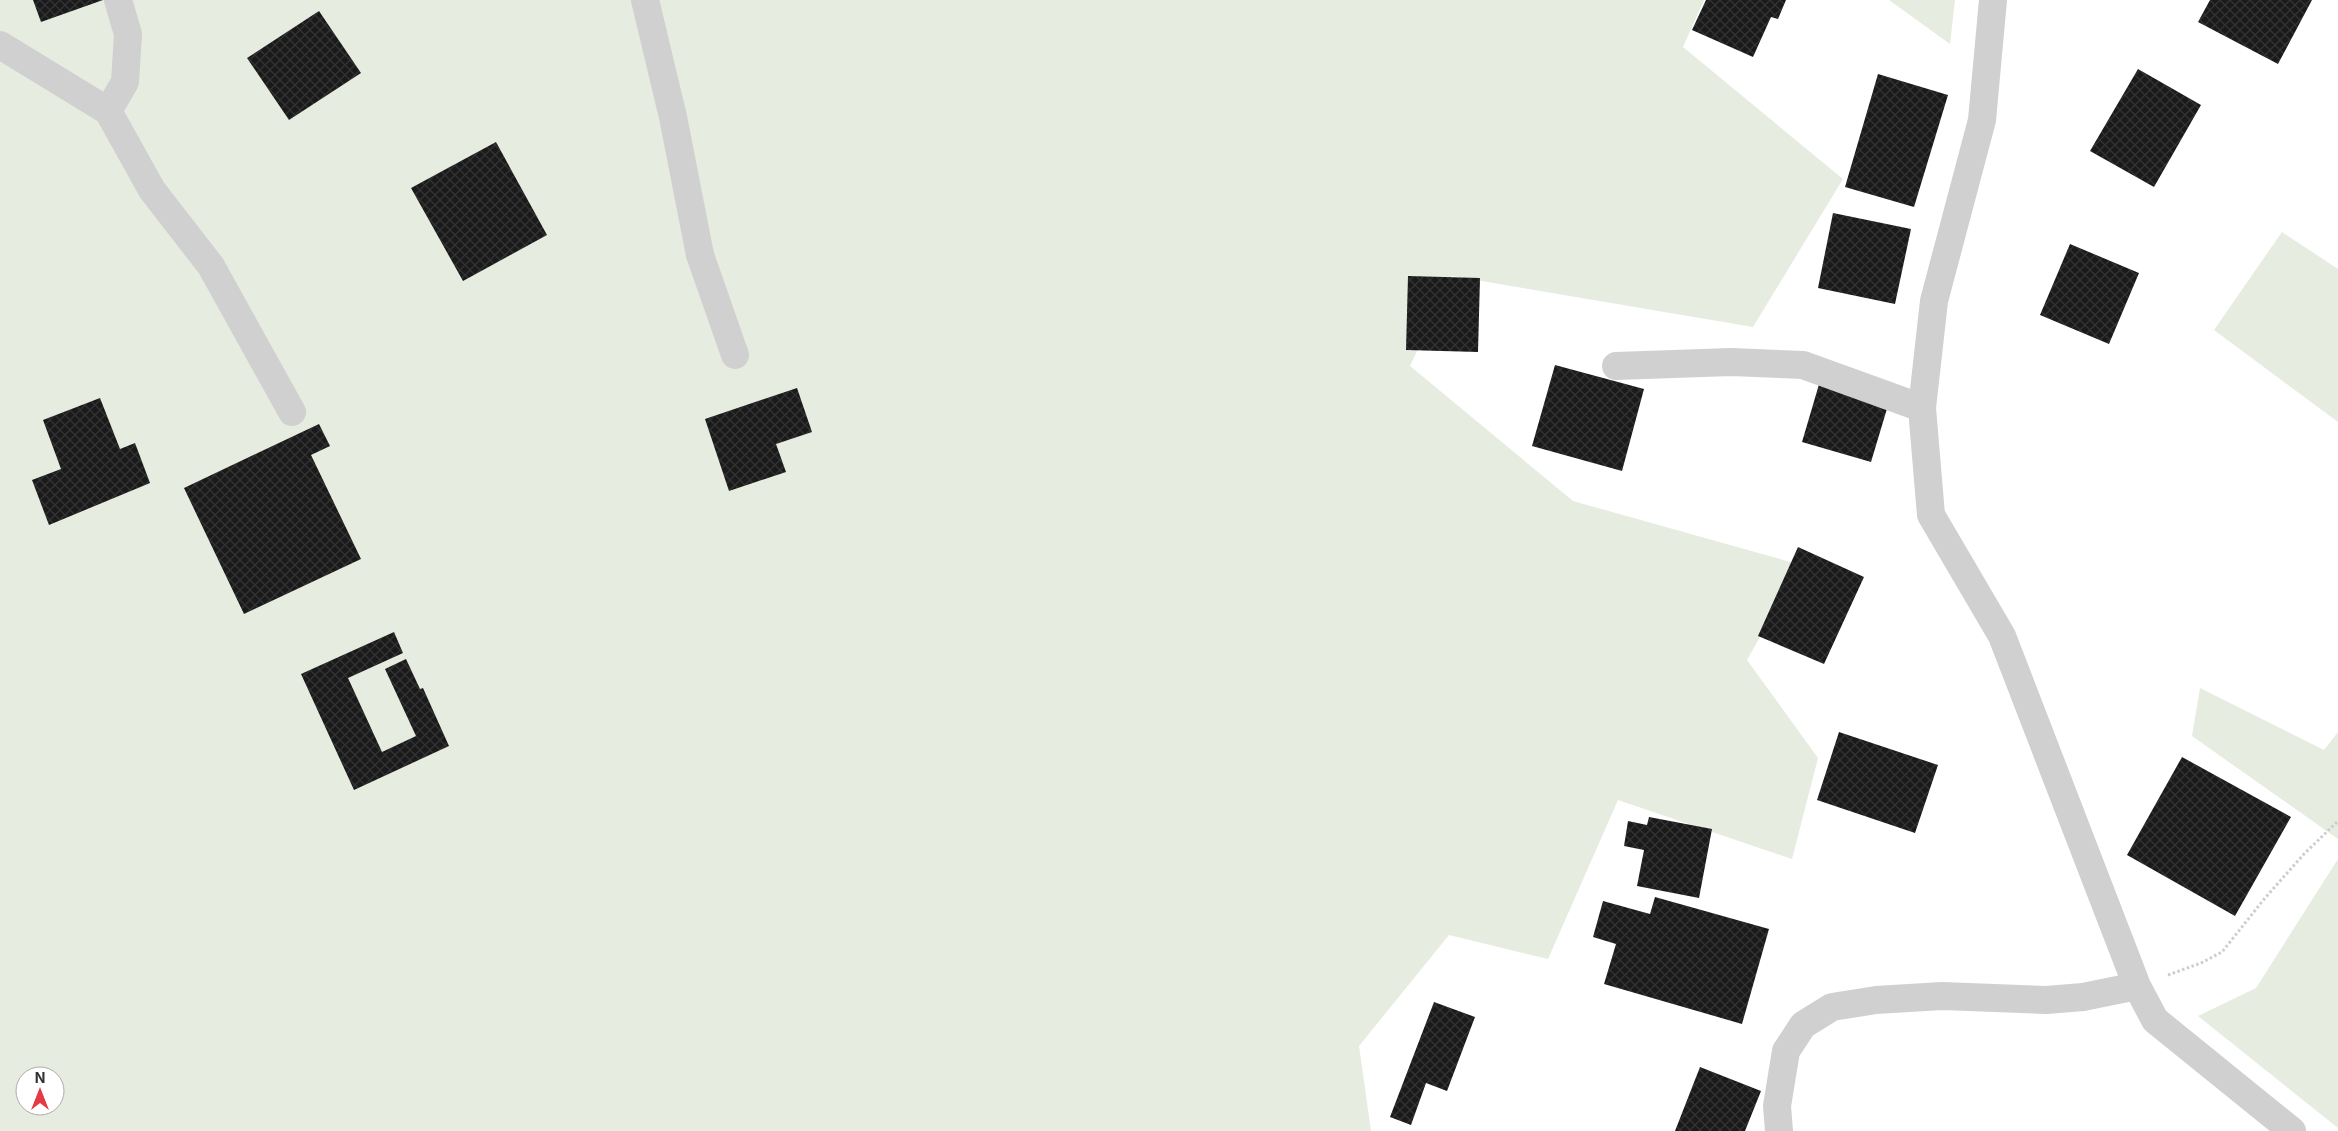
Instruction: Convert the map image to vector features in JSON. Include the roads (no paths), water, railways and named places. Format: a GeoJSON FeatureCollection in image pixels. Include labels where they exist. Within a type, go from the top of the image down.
{"type":"FeatureCollection","features":[{"type":"Feature","properties":{"kind":"street"},"geometry":{"type":"LineString","coordinates":[[108,111],[125,82],[128,34],[118,0]]}},
{"type":"Feature","properties":{"kind":"street"},"geometry":{"type":"LineString","coordinates":[[645,0],[673,117],[700,255],[736,355]]}},
{"type":"Feature","properties":{"kind":"street"},"geometry":{"type":"LineString","coordinates":[[1993,0],[1982,120],[1934,301],[1922,408],[1931,515],[2002,636],[2137,986],[2155,1020],[2292,1131]]}},
{"type":"Feature","properties":{"kind":"street"},"geometry":{"type":"LineString","coordinates":[[0,45],[108,111],[152,190],[211,266],[292,412]]}},
{"type":"Feature","properties":{"kind":"street"},"geometry":{"type":"LineString","coordinates":[[1616,366],[1731,362],[1803,365],[1922,408]]}},
{"type":"Feature","properties":{"kind":"street"},"geometry":{"type":"LineString","coordinates":[[1779,1131],[1777,1106],[1786,1052],[1803,1025],[1832,1007],[1876,1000],[1942,996],[2046,1000],[2083,996],[2137,986]]}}]}
